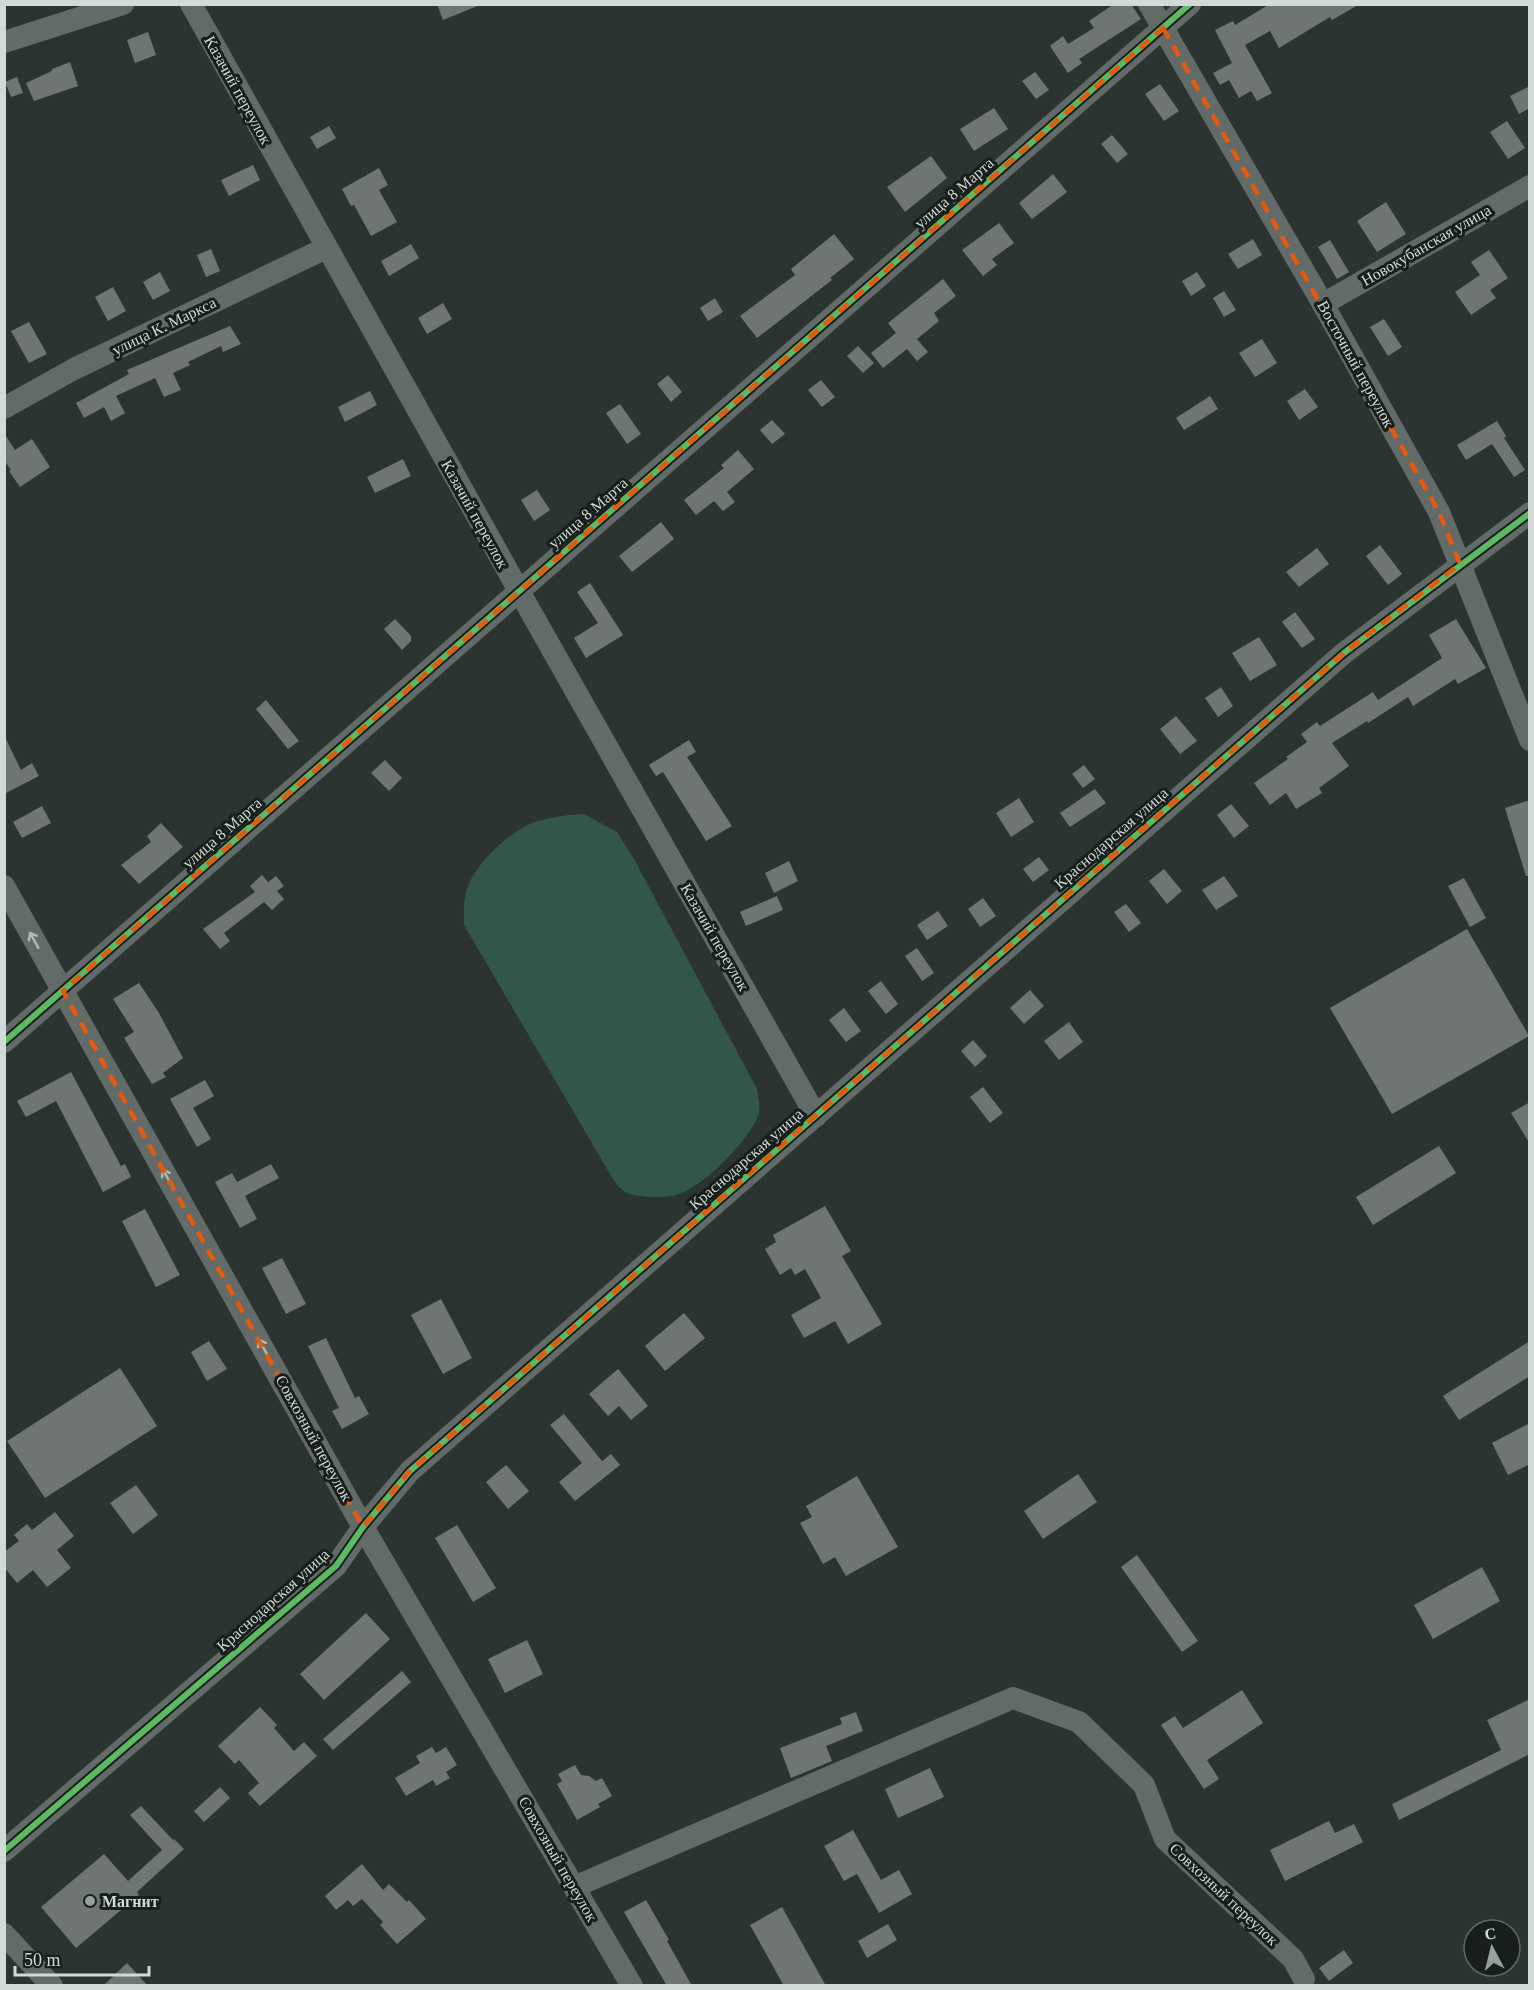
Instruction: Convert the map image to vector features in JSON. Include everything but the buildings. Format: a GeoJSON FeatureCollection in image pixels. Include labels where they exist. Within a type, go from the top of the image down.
{"type":"FeatureCollection","features":[{"type":"Feature","properties":{"kind":"street"},"geometry":{"type":"LineString","coordinates":[[4,42],[123,4]]}},
{"type":"Feature","properties":{"kind":"street","name":"Казачий переулок"},"geometry":{"type":"LineString","coordinates":[[191,4],[326,248],[816,1116]]}},
{"type":"Feature","properties":{"kind":"street","name":"Восточный переулок"},"geometry":{"type":"LineString","coordinates":[[1149,4],[1323,304],[1439,512],[1528,732]]}},
{"type":"Feature","properties":{"kind":"street","name":"улица 8 Марта"},"geometry":{"type":"LineString","coordinates":[[4,1042],[1190,4]]}},
{"type":"Feature","properties":{"kind":"street","name":"Новокубанская улица"},"geometry":{"type":"LineString","coordinates":[[1323,304],[1530,186]]}},
{"type":"Feature","properties":{"kind":"street","name":"улица К. Маркса"},"geometry":{"type":"LineString","coordinates":[[4,408],[74,369],[326,248]]}},
{"type":"Feature","properties":{"kind":"street","name":"Краснодарская улица"},"geometry":{"type":"LineString","coordinates":[[4,1851],[336,1566],[363,1527],[410,1472],[1344,653],[1530,513]]}},
{"type":"Feature","properties":{"kind":"street","name":"Совхозный переулок"},"geometry":{"type":"LineString","coordinates":[[4,886],[363,1527],[632,1986]]}},
{"type":"Feature","properties":{"kind":"street","name":"Совхозный переулок"},"geometry":{"type":"LineString","coordinates":[[574,1887],[1013,1698],[1079,1722],[1144,1785],[1166,1839],[1293,1959],[1304,1979]]}},
{"type":"Feature","properties":{"kind":"street"},"geometry":{"type":"LineString","coordinates":[[4,1934],[52,1986]]}},
{"type":"Feature","properties":{"kind":"highlighted area"},"geometry":{"type":"Polygon","coordinates":[[[1163,28],[1439,512],[1460,564],[1344,653],[410,1471],[363,1527],[63,991],[1163,28]]]}},
{"type":"Feature","properties":{"kind":"green space"},"geometry":{"type":"Polygon","coordinates":[[[584,814],[617,832],[634,859],[757,1089],[759,1112],[747,1135],[712,1173],[686,1191],[676,1195],[658,1197],[630,1194],[614,1181],[464,925],[464,901],[469,883],[491,852],[530,824],[557,817],[584,814]]]}},
{"type":"Feature","properties":{"kind":"cycle path"},"geometry":{"type":"LineString","coordinates":[[4,1042],[1190,4]]}},
{"type":"Feature","properties":{"kind":"cycle path"},"geometry":{"type":"LineString","coordinates":[[4,1851],[336,1566],[363,1527],[410,1471],[1344,653],[1530,513]]}},
{"type":"Feature","properties":{"kind":"place","name":"Магнит"},"geometry":{"type":"Point","coordinates":[90,1901]}}]}
